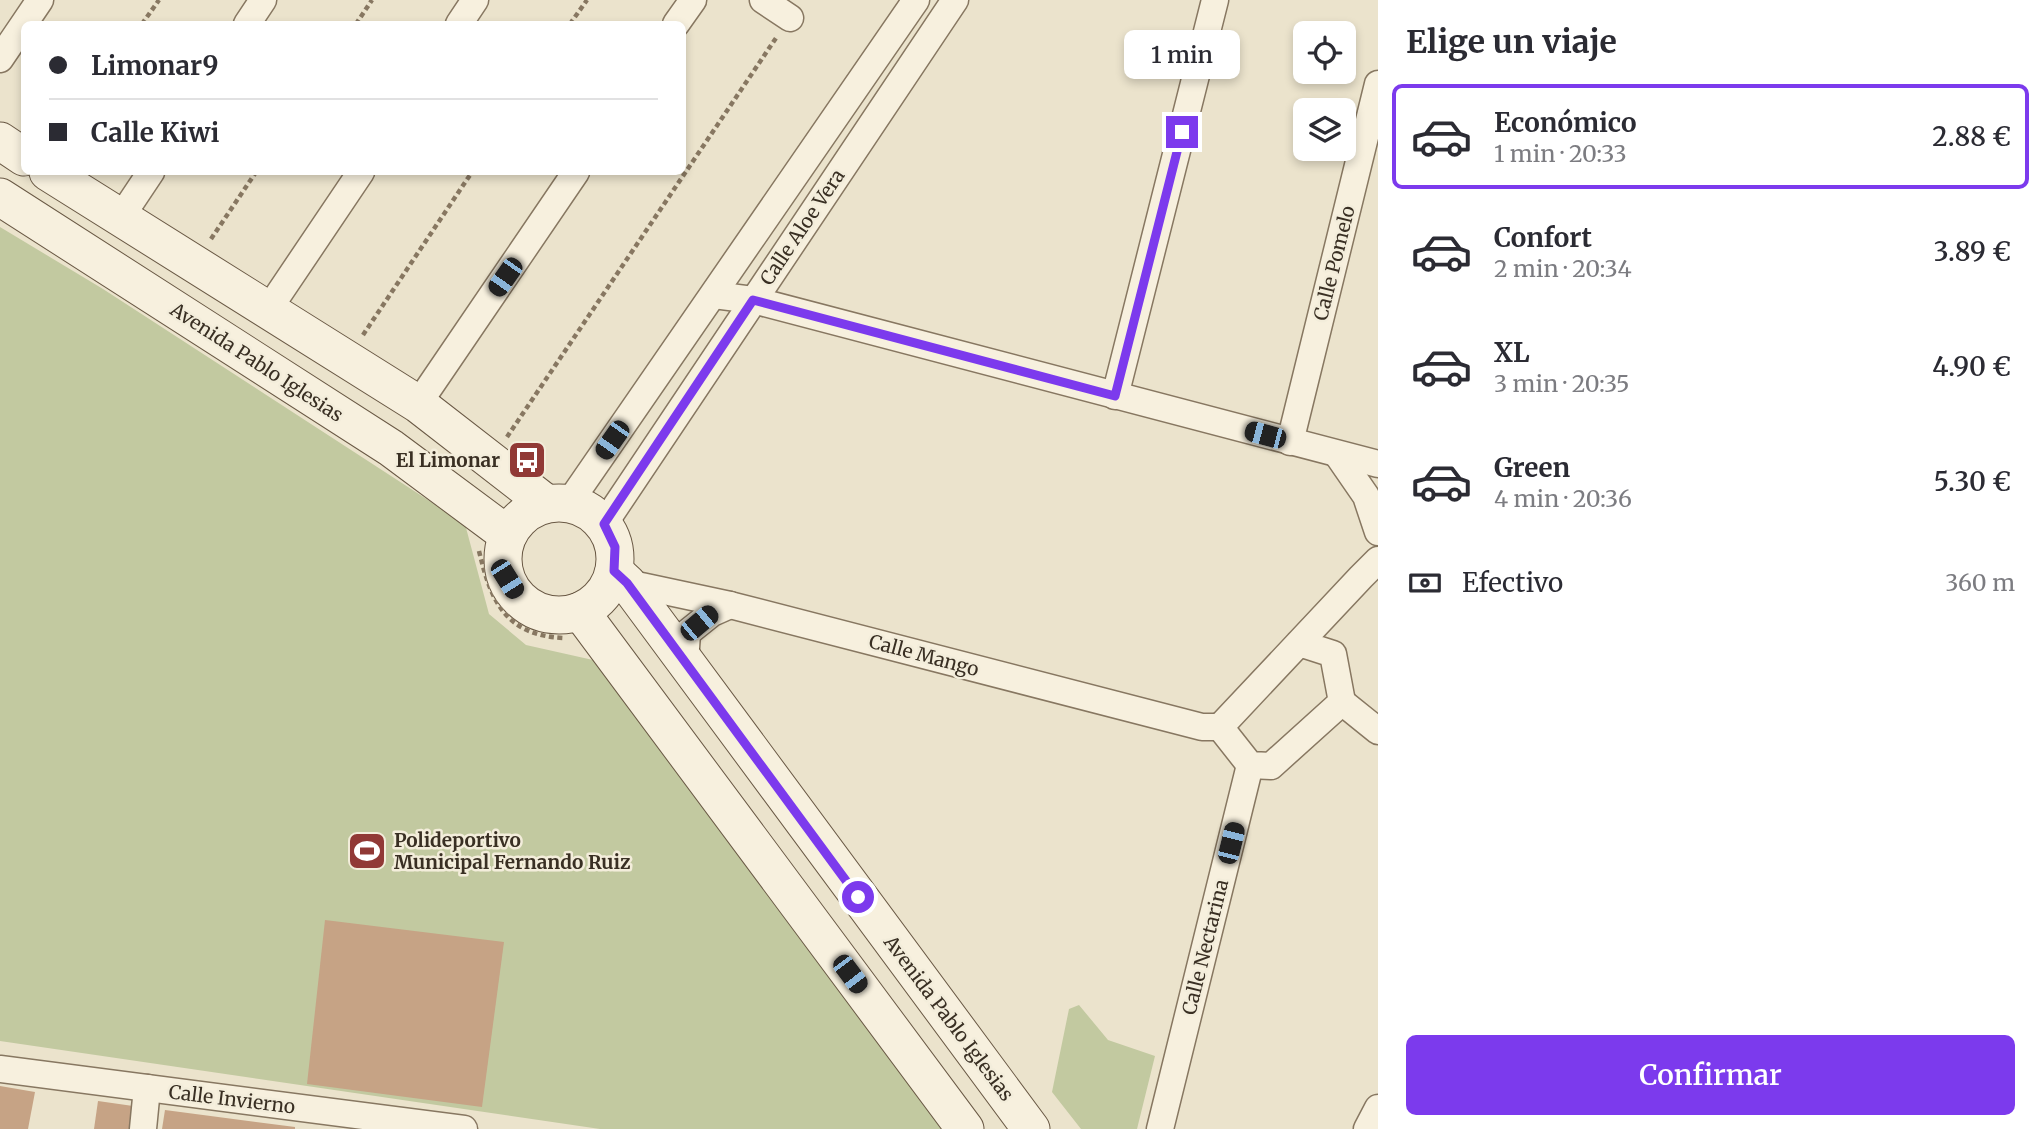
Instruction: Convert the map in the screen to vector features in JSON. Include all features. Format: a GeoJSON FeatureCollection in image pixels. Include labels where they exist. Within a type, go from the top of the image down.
{"type":"FeatureCollection","features":[{"type":"Feature","properties":{"kind":"street"},"geometry":{"type":"LineString","coordinates":[[26,21],[40,0]]}},
{"type":"Feature","properties":{"kind":"street"},"geometry":{"type":"LineString","coordinates":[[249,21],[263,0]]}},
{"type":"Feature","properties":{"kind":"street"},"geometry":{"type":"LineString","coordinates":[[461,21],[475,0]]}},
{"type":"Feature","properties":{"kind":"street"},"geometry":{"type":"LineString","coordinates":[[679,21],[693,0]]}},
{"type":"Feature","properties":{"kind":"street"},"geometry":{"type":"LineString","coordinates":[[763,0],[790,18]]}},
{"type":"Feature","properties":{"kind":"street","name":"Calle Aloe Vera"},"geometry":{"type":"LineString","coordinates":[[558,503],[714,295],[916,0]]}},
{"type":"Feature","properties":{"kind":"street","name":"Calle Aloe Vera"},"geometry":{"type":"LineString","coordinates":[[604,524],[956,0]]}},
{"type":"Feature","properties":{"kind":"street"},"geometry":{"type":"LineString","coordinates":[[1115,396],[1215,0]]}},
{"type":"Feature","properties":{"kind":"street"},"geometry":{"type":"LineString","coordinates":[[0,59],[21,28]]}},
{"type":"Feature","properties":{"kind":"street","name":"Calle Pomelo"},"geometry":{"type":"LineString","coordinates":[[1290,442],[1378,84]]}},
{"type":"Feature","properties":{"kind":"street"},"geometry":{"type":"LineString","coordinates":[[0,141],[21,155]]}},
{"type":"Feature","properties":{"kind":"street"},"geometry":{"type":"LineString","coordinates":[[53,175],[418,404],[491,461],[558,503],[589,510],[604,524],[615,547],[621,577],[602,596],[580,611],[558,615],[537,610],[518,597],[507,579],[503,557],[508,535],[524,515],[558,503]]}},
{"type":"Feature","properties":{"kind":"street"},"geometry":{"type":"LineString","coordinates":[[121,217],[149,175]]}},
{"type":"Feature","properties":{"kind":"street"},"geometry":{"type":"LineString","coordinates":[[268,310],[359,175]]}},
{"type":"Feature","properties":{"kind":"street"},"geometry":{"type":"LineString","coordinates":[[418,404],[574,175]]}},
{"type":"Feature","properties":{"kind":"street","name":"Avenida Pablo Iglesias"},"geometry":{"type":"LineString","coordinates":[[0,197],[391,448],[508,535]]}},
{"type":"Feature","properties":{"kind":"street"},"geometry":{"type":"LineString","coordinates":[[714,295],[753,300],[1378,464]]}},
{"type":"Feature","properties":{"kind":"street"},"geometry":{"type":"LineString","coordinates":[[1337,454],[1366,496],[1378,531]]}},
{"type":"Feature","properties":{"kind":"street"},"geometry":{"type":"LineString","coordinates":[[1342,702],[1271,765],[1250,765],[1220,727],[1378,560]]}},
{"type":"Feature","properties":{"kind":"street","name":"Avenida Pablo Iglesias"},"geometry":{"type":"LineString","coordinates":[[621,577],[1031,1129]]}},
{"type":"Feature","properties":{"kind":"street","name":"Calle Mango"},"geometry":{"type":"LineString","coordinates":[[621,577],[1202,727],[1220,727]]}},
{"type":"Feature","properties":{"kind":"street"},"geometry":{"type":"LineString","coordinates":[[685,663],[687,633],[712,612],[730,605]]}},
{"type":"Feature","properties":{"kind":"street"},"geometry":{"type":"LineString","coordinates":[[580,611],[965,1129]]}},
{"type":"Feature","properties":{"kind":"street"},"geometry":{"type":"LineString","coordinates":[[1299,643],[1333,654],[1342,702],[1378,731]]}},
{"type":"Feature","properties":{"kind":"street","name":"Calle Nectarina"},"geometry":{"type":"LineString","coordinates":[[1160,1129],[1250,765]]}},
{"type":"Feature","properties":{"kind":"street","name":"Calle Invierno"},"geometry":{"type":"LineString","coordinates":[[0,1069],[385,1124],[464,1129]]}},
{"type":"Feature","properties":{"kind":"street"},"geometry":{"type":"LineString","coordinates":[[143,1129],[147,1088]]}},
{"type":"Feature","properties":{"kind":"street"},"geometry":{"type":"LineString","coordinates":[[1367,1129],[1378,1108]]}},
{"type":"Feature","properties":{"kind":"path"},"geometry":{"type":"LineString","coordinates":[[144,21],[159,0]]}},
{"type":"Feature","properties":{"kind":"path"},"geometry":{"type":"LineString","coordinates":[[358,21],[372,0]]}},
{"type":"Feature","properties":{"kind":"path"},"geometry":{"type":"LineString","coordinates":[[572,21],[587,0]]}},
{"type":"Feature","properties":{"kind":"path"},"geometry":{"type":"LineString","coordinates":[[686,172],[790,18]]}},
{"type":"Feature","properties":{"kind":"path"},"geometry":{"type":"LineString","coordinates":[[194,263],[255,175]]}},
{"type":"Feature","properties":{"kind":"path"},"geometry":{"type":"LineString","coordinates":[[347,359],[470,175]]}},
{"type":"Feature","properties":{"kind":"path"},"geometry":{"type":"LineString","coordinates":[[491,461],[684,175]]}},
{"type":"Feature","properties":{"kind":"green space","name":"Polideportivo Municipal Fernando Ruiz"},"geometry":{"type":"Polygon","coordinates":[[[0,227],[103,289],[465,524],[489,614],[526,645],[593,660],[942,1129],[600,1129],[0,1041],[0,227]]]}},
{"type":"Feature","properties":{"kind":"green space"},"geometry":{"type":"Polygon","coordinates":[[[1079,1005],[1108,1040],[1155,1056],[1137,1129],[1081,1129],[1052,1092],[1069,1009],[1079,1005]]]}},
{"type":"Feature","properties":{"kind":"building"},"geometry":{"type":"Polygon","coordinates":[[[325,920],[504,942],[482,1107],[307,1084],[325,920]]]}},
{"type":"Feature","properties":{"kind":"building"},"geometry":{"type":"Polygon","coordinates":[[[0,1086],[35,1092],[28,1129],[0,1129],[0,1086]]]}},
{"type":"Feature","properties":{"kind":"building"},"geometry":{"type":"Polygon","coordinates":[[[98,1101],[133,1106],[129,1129],[94,1129],[98,1101]]]}},
{"type":"Feature","properties":{"kind":"building"},"geometry":{"type":"Polygon","coordinates":[[[165,1110],[295,1127],[295,1129],[162,1129],[165,1110]]]}},
{"type":"Feature","properties":{"kind":"place","name":"El Limonar"},"geometry":{"type":"Point","coordinates":[527,460]}},
{"type":"Feature","properties":{"kind":"place","name":"Polideportivo Municipal Fernando Ruiz"},"geometry":{"type":"Point","coordinates":[367,851]}},
{"type":"Feature","properties":{"kind":"route"},"geometry":{"type":"LineString","coordinates":[[858,897],[627,583],[614,571],[615,547],[604,524],[753,300],[1115,396],[1182,132]]}}]}
